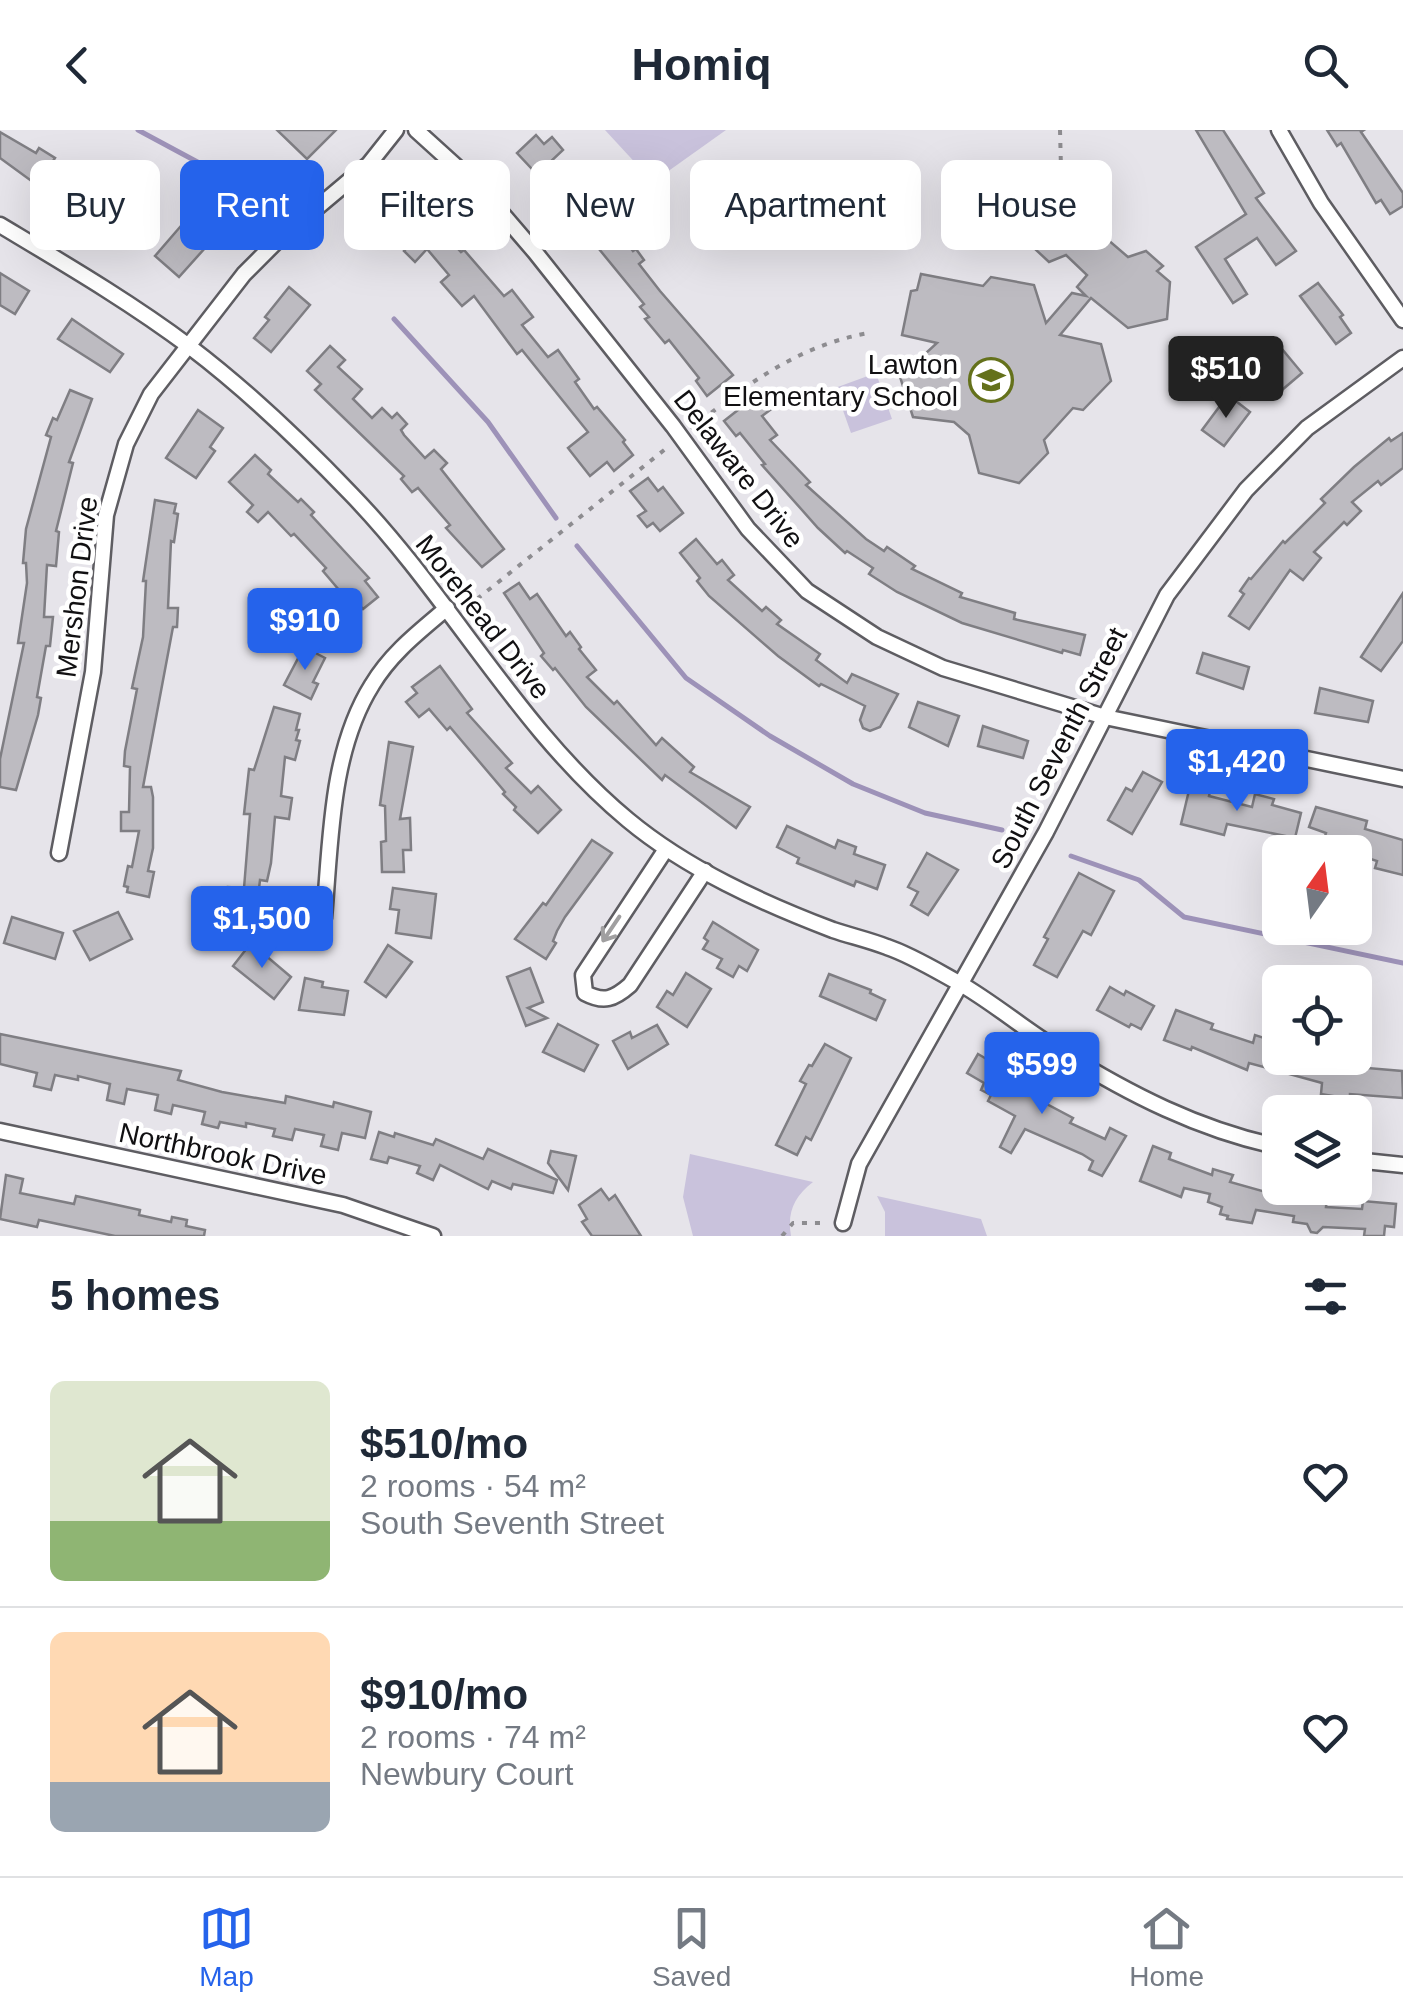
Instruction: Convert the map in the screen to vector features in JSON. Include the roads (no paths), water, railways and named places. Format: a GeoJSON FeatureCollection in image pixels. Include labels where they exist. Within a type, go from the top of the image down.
{"type":"FeatureCollection","features":[{"type":"Feature","properties":{"kind":"street","name":"Mershon Drive"},"geometry":{"type":"LineString","coordinates":[[59,853],[92,672],[106,515],[126,444],[150,394],[244,274],[369,164],[396,130]]}},
{"type":"Feature","properties":{"kind":"street","name":"Delaware Drive"},"geometry":{"type":"LineString","coordinates":[[416,130],[480,188],[535,252],[673,426],[748,529],[807,591],[877,637],[942,668],[1105,717],[1403,779]]}},
{"type":"Feature","properties":{"kind":"street"},"geometry":{"type":"LineString","coordinates":[[1279,130],[1320,203],[1403,320]]}},
{"type":"Feature","properties":{"kind":"street","name":"Morehead Drive"},"geometry":{"type":"LineString","coordinates":[[0,226],[86,276],[188,346],[352,495],[575,770],[626,819],[666,849],[772,905],[891,948],[960,984],[1059,1050],[1164,1110],[1262,1143]]}},
{"type":"Feature","properties":{"kind":"street","name":"South Seventh Street"},"geometry":{"type":"LineString","coordinates":[[843,1223],[859,1164],[1038,846],[1166,596],[1246,490],[1307,428],[1403,358]]}},
{"type":"Feature","properties":{"kind":"street"},"geometry":{"type":"LineString","coordinates":[[324,918],[334,805],[348,739],[371,686],[402,646],[447,608]]}},
{"type":"Feature","properties":{"kind":"street"},"geometry":{"type":"LineString","coordinates":[[666,849],[583,975],[585,993],[599,1001],[616,998],[630,985],[705,871]]}},
{"type":"Feature","properties":{"kind":"street","name":"Northbrook Drive"},"geometry":{"type":"LineString","coordinates":[[0,1132],[343,1205],[433,1236]]}},
{"type":"Feature","properties":{"kind":"street"},"geometry":{"type":"LineString","coordinates":[[1372,1162],[1403,1165]]}},
{"type":"Feature","properties":{"kind":"waterway"},"geometry":{"type":"LineString","coordinates":[[138,130],[194,160]]}},
{"type":"Feature","properties":{"kind":"waterway"},"geometry":{"type":"LineString","coordinates":[[394,319],[488,422],[556,518]]}},
{"type":"Feature","properties":{"kind":"waterway"},"geometry":{"type":"LineString","coordinates":[[577,546],[686,678],[770,736],[853,784],[925,813],[1002,830]]}},
{"type":"Feature","properties":{"kind":"waterway"},"geometry":{"type":"LineString","coordinates":[[1071,856],[1139,880],[1184,917],[1403,963]]}},
{"type":"Feature","properties":{"kind":"place","name":"Lawton Elementary School"},"geometry":{"type":"Point","coordinates":[991,380]}}]}
